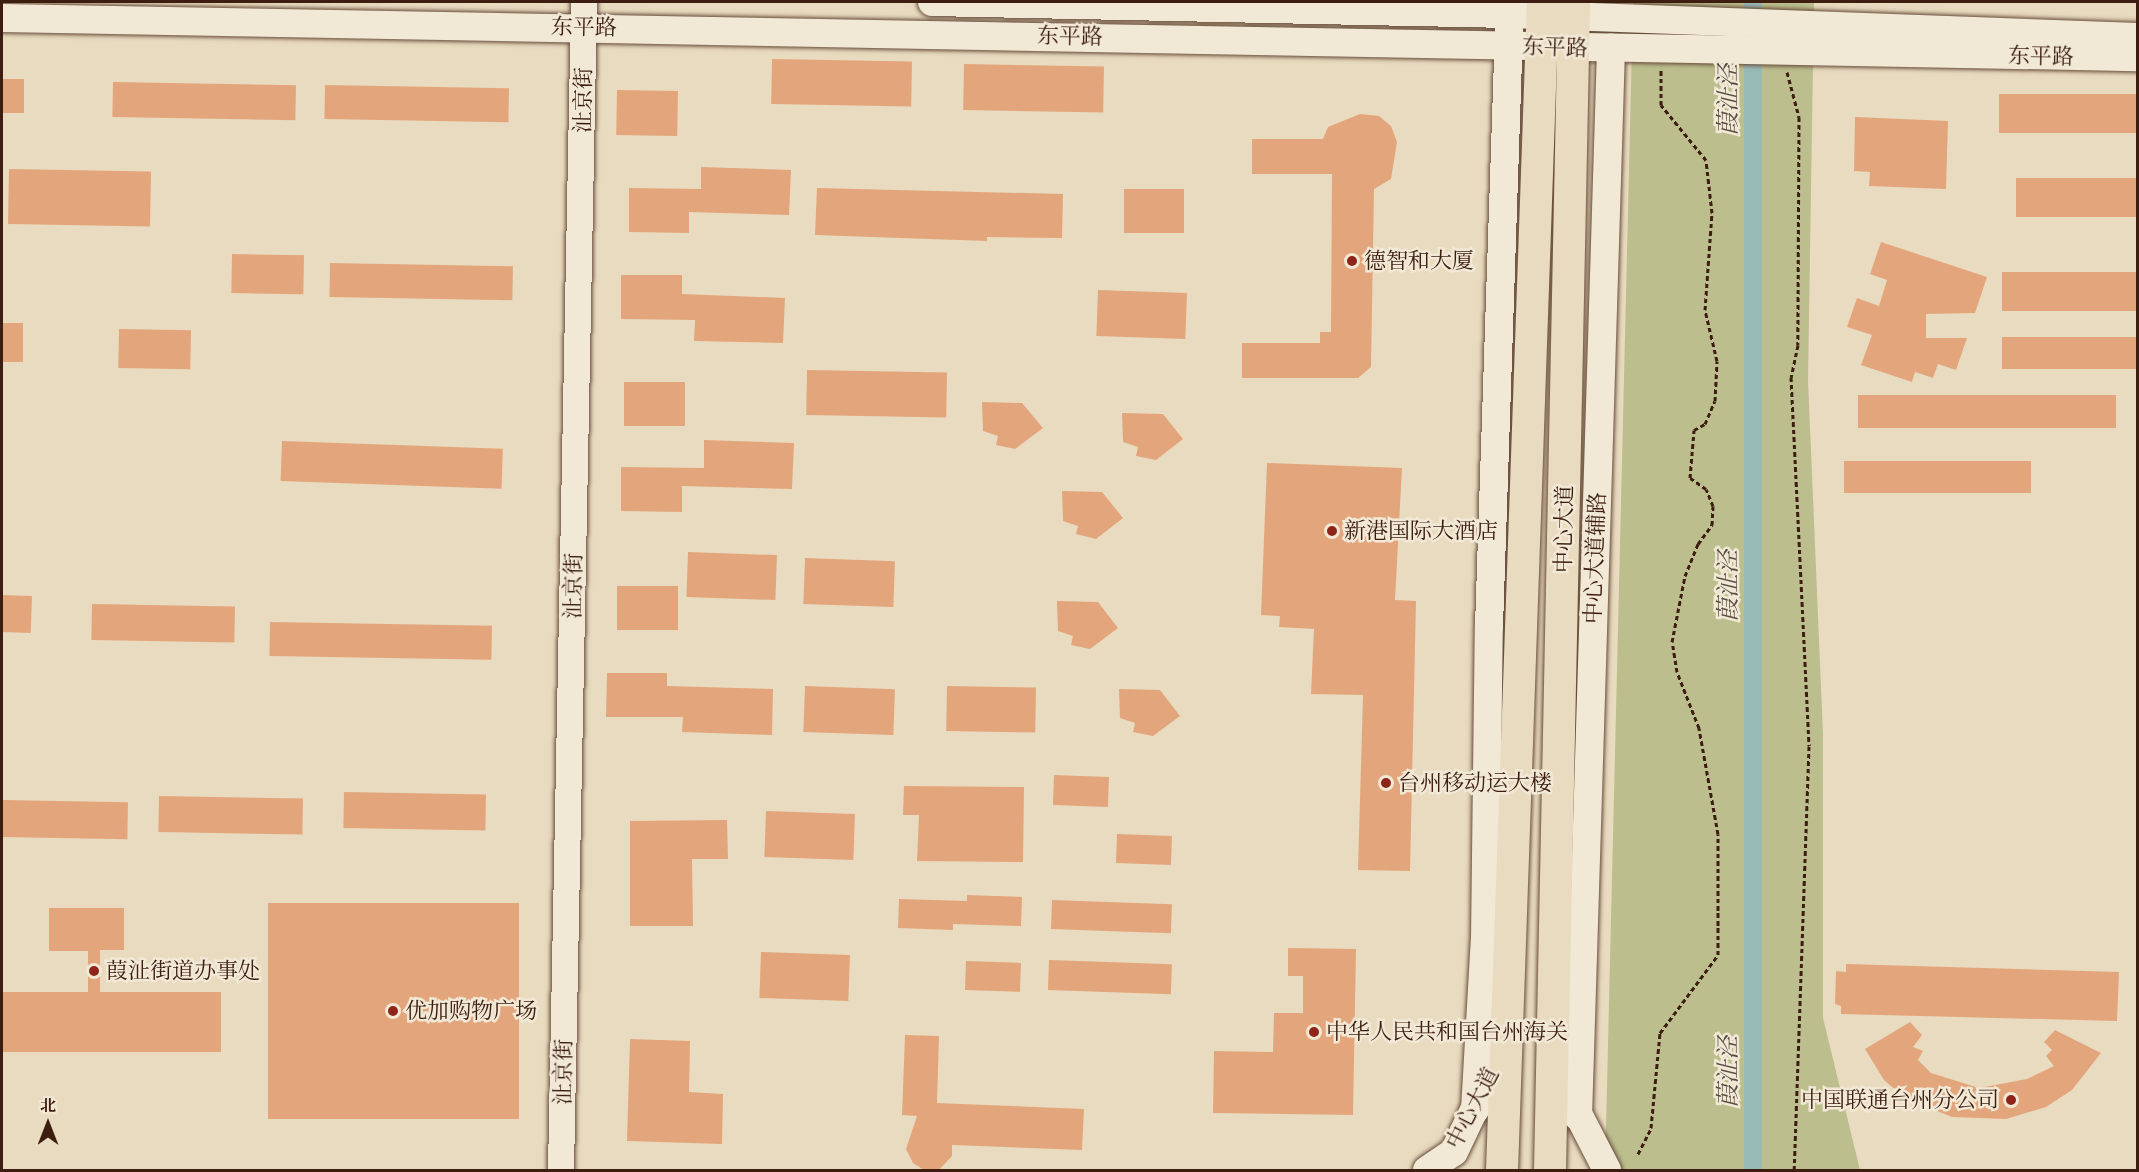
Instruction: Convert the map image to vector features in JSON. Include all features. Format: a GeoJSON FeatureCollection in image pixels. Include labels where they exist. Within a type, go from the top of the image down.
{"type":"FeatureCollection","features":[{"type":"Feature","properties":{"kind":"main road","name":"东平路"},"geometry":{"type":"LineString","coordinates":[[932,2],[1574,9],[1722,22],[1776,42],[2138,57]]}},
{"type":"Feature","properties":{"kind":"main road"},"geometry":{"type":"LineString","coordinates":[[1475,1110],[1485,938],[1489,626],[1509,8]]}},
{"type":"Feature","properties":{"kind":"main road"},"geometry":{"type":"LineString","coordinates":[[1509,8],[1542,46]]}},
{"type":"Feature","properties":{"kind":"main road","name":"中心大道"},"geometry":{"type":"LineString","coordinates":[[1502,1170],[1542,9]]}},
{"type":"Feature","properties":{"kind":"main road"},"geometry":{"type":"LineString","coordinates":[[1574,9],[1611,48]]}},
{"type":"Feature","properties":{"kind":"main road","name":"中心大道"},"geometry":{"type":"LineString","coordinates":[[1550,1170],[1574,9]]}},
{"type":"Feature","properties":{"kind":"main road","name":"东平路"},"geometry":{"type":"LineString","coordinates":[[2,18],[584,14],[1574,48],[1722,50],[1776,42],[2138,37]]}},
{"type":"Feature","properties":{"kind":"main road","name":"中心大道辅路"},"geometry":{"type":"LineString","coordinates":[[1578,1117],[1611,48]]}},
{"type":"Feature","properties":{"kind":"main road","name":"中心大道"},"geometry":{"type":"LineString","coordinates":[[1427,1170],[1454,1152],[1507,1036]]}},
{"type":"Feature","properties":{"kind":"main road","name":"中心大道"},"geometry":{"type":"LineString","coordinates":[[1553,1057],[1578,1117],[1606,1170]]}},
{"type":"Feature","properties":{"kind":"street","name":"沚京街"},"geometry":{"type":"LineString","coordinates":[[561,1170],[584,14]]}},
{"type":"Feature","properties":{"kind":"path"},"geometry":{"type":"LineString","coordinates":[[1776,42],[1799,117],[1798,345],[1791,377],[1809,746],[1794,1170]]}},
{"type":"Feature","properties":{"kind":"path"},"geometry":{"type":"LineString","coordinates":[[1638,1154],[1650,1128],[1660,1033],[1718,955],[1718,834],[1699,728],[1677,672],[1672,642],[1685,576],[1698,544],[1712,525],[1713,506],[1706,489],[1690,478],[1694,430],[1705,424],[1715,401],[1717,361],[1706,310],[1712,213],[1706,160],[1661,105],[1662,49]]}},
{"type":"Feature","properties":{"kind":"green space"},"geometry":{"type":"Polygon","coordinates":[[[1633,2],[1814,2],[1808,380],[1823,734],[1823,1018],[1860,1170],[1605,1170],[1633,2]]]}},
{"type":"Feature","properties":{"kind":"building"},"geometry":{"type":"Polygon","coordinates":[[[772,59],[912,61],[911,106],[771,104],[772,59]]]}},
{"type":"Feature","properties":{"kind":"building"},"geometry":{"type":"Polygon","coordinates":[[[964,64],[1104,66],[1103,112],[963,110],[964,64]]]}},
{"type":"Feature","properties":{"kind":"building"},"geometry":{"type":"Polygon","coordinates":[[[2,79],[24,79],[24,113],[2,113],[2,79]]]}},
{"type":"Feature","properties":{"kind":"building"},"geometry":{"type":"Polygon","coordinates":[[[113,82],[296,85],[295,120],[112,117],[113,82]]]}},
{"type":"Feature","properties":{"kind":"building"},"geometry":{"type":"Polygon","coordinates":[[[325,85],[509,88],[508,122],[324,119],[325,85]]]}},
{"type":"Feature","properties":{"kind":"building"},"geometry":{"type":"Polygon","coordinates":[[[617,90],[678,91],[677,136],[616,135],[617,90]]]}},
{"type":"Feature","properties":{"kind":"building"},"geometry":{"type":"Polygon","coordinates":[[[1999,94],[2138,94],[2138,133],[1999,133],[1999,94]]]}},
{"type":"Feature","properties":{"kind":"building","name":"德智和大厦"},"geometry":{"type":"Polygon","coordinates":[[[1360,114],[1379,116],[1391,126],[1397,142],[1391,179],[1374,189],[1371,367],[1358,378],[1242,378],[1242,343],[1320,343],[1320,332],[1331,332],[1332,174],[1252,174],[1252,139],[1323,139],[1328,127],[1360,114]]]}},
{"type":"Feature","properties":{"kind":"building"},"geometry":{"type":"Polygon","coordinates":[[[1855,117],[1948,121],[1946,189],[1869,186],[1870,172],[1854,171],[1855,117]]]}},
{"type":"Feature","properties":{"kind":"building"},"geometry":{"type":"Polygon","coordinates":[[[701,167],[791,170],[789,215],[689,212],[689,233],[629,232],[629,188],[701,189],[701,167]]]}},
{"type":"Feature","properties":{"kind":"building"},"geometry":{"type":"Polygon","coordinates":[[[9,169],[151,171],[150,226],[8,224],[9,169]]]}},
{"type":"Feature","properties":{"kind":"building"},"geometry":{"type":"Polygon","coordinates":[[[2016,178],[2138,178],[2138,217],[2016,217],[2016,178]]]}},
{"type":"Feature","properties":{"kind":"building"},"geometry":{"type":"Polygon","coordinates":[[[817,188],[1063,194],[1062,238],[987,237],[987,241],[815,235],[817,188]]]}},
{"type":"Feature","properties":{"kind":"building"},"geometry":{"type":"Polygon","coordinates":[[[1124,189],[1184,189],[1184,233],[1124,233],[1124,189]]]}},
{"type":"Feature","properties":{"kind":"building"},"geometry":{"type":"Polygon","coordinates":[[[1881,242],[1987,277],[1975,313],[1926,314],[1926,338],[1967,338],[1956,370],[1938,364],[1933,378],[1915,372],[1912,382],[1861,365],[1872,335],[1847,327],[1857,298],[1879,306],[1887,280],[1870,274],[1881,242]]]}},
{"type":"Feature","properties":{"kind":"building"},"geometry":{"type":"Polygon","coordinates":[[[232,254],[304,255],[303,294],[231,293],[232,254]]]}},
{"type":"Feature","properties":{"kind":"building"},"geometry":{"type":"Polygon","coordinates":[[[330,263],[513,266],[512,300],[329,297],[330,263]]]}},
{"type":"Feature","properties":{"kind":"building"},"geometry":{"type":"Polygon","coordinates":[[[2002,272],[2138,272],[2138,311],[2002,311],[2002,272]]]}},
{"type":"Feature","properties":{"kind":"building"},"geometry":{"type":"Polygon","coordinates":[[[621,275],[682,275],[682,294],[785,298],[783,343],[694,341],[695,320],[621,319],[621,275]]]}},
{"type":"Feature","properties":{"kind":"building"},"geometry":{"type":"Polygon","coordinates":[[[1098,290],[1187,293],[1185,339],[1096,336],[1098,290]]]}},
{"type":"Feature","properties":{"kind":"building"},"geometry":{"type":"Polygon","coordinates":[[[2,323],[23,323],[23,362],[2,362],[2,323]]]}},
{"type":"Feature","properties":{"kind":"building"},"geometry":{"type":"Polygon","coordinates":[[[119,329],[191,330],[190,369],[118,368],[119,329]]]}},
{"type":"Feature","properties":{"kind":"building"},"geometry":{"type":"Polygon","coordinates":[[[2002,337],[2138,337],[2138,369],[2002,369],[2002,337]]]}},
{"type":"Feature","properties":{"kind":"building"},"geometry":{"type":"Polygon","coordinates":[[[807,370],[947,372],[946,417],[806,415],[807,370]]]}},
{"type":"Feature","properties":{"kind":"building"},"geometry":{"type":"Polygon","coordinates":[[[624,382],[685,382],[685,426],[624,426],[624,382]]]}},
{"type":"Feature","properties":{"kind":"building"},"geometry":{"type":"Polygon","coordinates":[[[1858,395],[2116,395],[2116,428],[1858,428],[1858,395]]]}},
{"type":"Feature","properties":{"kind":"building"},"geometry":{"type":"Polygon","coordinates":[[[982,402],[1022,403],[1043,428],[1015,449],[996,445],[998,436],[983,431],[982,402]]]}},
{"type":"Feature","properties":{"kind":"building"},"geometry":{"type":"Polygon","coordinates":[[[1122,413],[1163,414],[1183,439],[1156,460],[1136,456],[1138,447],[1123,442],[1122,413]]]}},
{"type":"Feature","properties":{"kind":"building"},"geometry":{"type":"Polygon","coordinates":[[[704,440],[794,443],[792,489],[682,486],[682,512],[621,511],[621,467],[704,468],[704,440]]]}},
{"type":"Feature","properties":{"kind":"building"},"geometry":{"type":"Polygon","coordinates":[[[282,441],[503,449],[501,489],[281,481],[282,441]]]}},
{"type":"Feature","properties":{"kind":"building"},"geometry":{"type":"Polygon","coordinates":[[[1844,461],[2031,461],[2031,493],[1844,493],[1844,461]]]}},
{"type":"Feature","properties":{"kind":"building"},"geometry":{"type":"Polygon","coordinates":[[[1267,463],[1402,468],[1395,600],[1416,601],[1410,871],[1358,870],[1363,695],[1311,694],[1314,629],[1279,627],[1280,616],[1261,615],[1267,463]]]}},
{"type":"Feature","properties":{"kind":"building"},"geometry":{"type":"Polygon","coordinates":[[[1062,491],[1102,492],[1123,518],[1096,539],[1076,534],[1078,526],[1063,521],[1062,491]]]}},
{"type":"Feature","properties":{"kind":"building"},"geometry":{"type":"Polygon","coordinates":[[[688,552],[777,555],[775,600],[686,597],[688,552]]]}},
{"type":"Feature","properties":{"kind":"building"},"geometry":{"type":"Polygon","coordinates":[[[805,558],[895,561],[893,607],[803,604],[805,558]]]}},
{"type":"Feature","properties":{"kind":"building"},"geometry":{"type":"Polygon","coordinates":[[[617,586],[678,586],[678,630],[617,630],[617,586]]]}},
{"type":"Feature","properties":{"kind":"building"},"geometry":{"type":"Polygon","coordinates":[[[2,595],[32,596],[31,633],[2,632],[2,595]]]}},
{"type":"Feature","properties":{"kind":"building"},"geometry":{"type":"Polygon","coordinates":[[[1057,601],[1098,602],[1118,628],[1090,649],[1071,645],[1073,636],[1058,631],[1057,601]]]}},
{"type":"Feature","properties":{"kind":"building"},"geometry":{"type":"Polygon","coordinates":[[[92,604],[235,606],[234,642],[91,640],[92,604]]]}},
{"type":"Feature","properties":{"kind":"building"},"geometry":{"type":"Polygon","coordinates":[[[270,622],[492,626],[491,660],[269,656],[270,622]]]}},
{"type":"Feature","properties":{"kind":"building"},"geometry":{"type":"Polygon","coordinates":[[[607,673],[667,673],[667,686],[773,689],[772,735],[682,732],[683,717],[606,717],[607,673]]]}},
{"type":"Feature","properties":{"kind":"building"},"geometry":{"type":"Polygon","coordinates":[[[805,686],[895,689],[893,735],[803,732],[805,686]]]}},
{"type":"Feature","properties":{"kind":"building"},"geometry":{"type":"Polygon","coordinates":[[[947,686],[1036,688],[1035,733],[946,731],[947,686]]]}},
{"type":"Feature","properties":{"kind":"building"},"geometry":{"type":"Polygon","coordinates":[[[1119,689],[1160,690],[1180,716],[1153,736],[1133,732],[1135,723],[1120,718],[1119,689]]]}},
{"type":"Feature","properties":{"kind":"building"},"geometry":{"type":"Polygon","coordinates":[[[1054,775],[1109,777],[1108,807],[1053,805],[1054,775]]]}},
{"type":"Feature","properties":{"kind":"building"},"geometry":{"type":"Polygon","coordinates":[[[904,786],[1024,787],[1023,862],[917,861],[919,815],[903,815],[904,786]]]}},
{"type":"Feature","properties":{"kind":"building"},"geometry":{"type":"Polygon","coordinates":[[[344,792],[486,794],[485,830],[343,828],[344,792]]]}},
{"type":"Feature","properties":{"kind":"building"},"geometry":{"type":"Polygon","coordinates":[[[159,796],[303,799],[302,835],[158,832],[159,796]]]}},
{"type":"Feature","properties":{"kind":"building"},"geometry":{"type":"Polygon","coordinates":[[[2,800],[128,802],[127,839],[2,837],[2,800]]]}},
{"type":"Feature","properties":{"kind":"building"},"geometry":{"type":"Polygon","coordinates":[[[766,811],[855,814],[853,860],[764,857],[766,811]]]}},
{"type":"Feature","properties":{"kind":"building"},"geometry":{"type":"Polygon","coordinates":[[[727,820],[728,859],[692,859],[693,926],[630,926],[630,821],[727,820]]]}},
{"type":"Feature","properties":{"kind":"building"},"geometry":{"type":"Polygon","coordinates":[[[1117,834],[1172,836],[1171,865],[1116,863],[1117,834]]]}},
{"type":"Feature","properties":{"kind":"building"},"geometry":{"type":"Polygon","coordinates":[[[967,895],[1022,897],[1021,926],[953,924],[953,930],[898,928],[899,899],[967,901],[967,895]]]}},
{"type":"Feature","properties":{"kind":"building"},"geometry":{"type":"Polygon","coordinates":[[[1052,900],[1172,904],[1171,933],[1051,929],[1052,900]]]}},
{"type":"Feature","properties":{"kind":"building","name":"优加购物广场"},"geometry":{"type":"Polygon","coordinates":[[[268,903],[519,903],[519,1119],[268,1119],[268,903]]]}},
{"type":"Feature","properties":{"kind":"building","name":"葭沚街道办事处"},"geometry":{"type":"Polygon","coordinates":[[[49,908],[124,908],[124,950],[100,950],[100,992],[221,992],[221,1052],[2,1052],[2,992],[88,992],[88,951],[49,951],[49,908]]]}},
{"type":"Feature","properties":{"kind":"building","name":"中华人民共和国台州海关"},"geometry":{"type":"Polygon","coordinates":[[[1288,948],[1356,949],[1353,1115],[1213,1113],[1214,1051],[1273,1052],[1274,1013],[1303,1013],[1303,976],[1288,976],[1288,948]]]}},
{"type":"Feature","properties":{"kind":"building"},"geometry":{"type":"Polygon","coordinates":[[[761,952],[850,955],[848,1001],[759,998],[761,952]]]}},
{"type":"Feature","properties":{"kind":"building"},"geometry":{"type":"Polygon","coordinates":[[[1049,960],[1172,964],[1171,994],[1048,990],[1049,960]]]}},
{"type":"Feature","properties":{"kind":"building"},"geometry":{"type":"Polygon","coordinates":[[[966,961],[1021,963],[1020,992],[965,990],[966,961]]]}},
{"type":"Feature","properties":{"kind":"building"},"geometry":{"type":"Polygon","coordinates":[[[1846,964],[2119,972],[2117,1021],[1841,1014],[1841,1006],[1835,1004],[1836,971],[1846,972],[1846,964]]]}},
{"type":"Feature","properties":{"kind":"building"},"geometry":{"type":"Polygon","coordinates":[[[1910,1022],[1922,1035],[1913,1047],[1923,1051],[1918,1060],[1931,1073],[1979,1088],[2027,1079],[2054,1066],[2046,1056],[2052,1050],[2044,1042],[2055,1030],[2101,1053],[2072,1090],[2046,1107],[2006,1119],[1952,1117],[1905,1098],[1884,1080],[1865,1049],[1910,1022]]]}},
{"type":"Feature","properties":{"kind":"building"},"geometry":{"type":"Polygon","coordinates":[[[905,1035],[939,1036],[937,1103],[1084,1109],[1082,1150],[952,1145],[952,1156],[939,1170],[924,1170],[913,1163],[906,1149],[917,1116],[902,1115],[905,1035]]]}},
{"type":"Feature","properties":{"kind":"building"},"geometry":{"type":"Polygon","coordinates":[[[630,1039],[690,1041],[689,1092],[723,1094],[722,1144],[627,1141],[630,1039]]]}},
{"type":"Feature","properties":{"kind":"waterway","name":"葭沚泾"},"geometry":{"type":"LineString","coordinates":[[1753,2],[1753,1170]]}},
{"type":"Feature","properties":{"kind":"place","name":"德智和大厦"},"geometry":{"type":"Point","coordinates":[1352,261]}},
{"type":"Feature","properties":{"kind":"place","name":"新港国际大酒店"},"geometry":{"type":"Point","coordinates":[1332,531]}},
{"type":"Feature","properties":{"kind":"place","name":"台州移动运大楼"},"geometry":{"type":"Point","coordinates":[1386,783]}},
{"type":"Feature","properties":{"kind":"place","name":"葭沚街道办事处"},"geometry":{"type":"Point","coordinates":[94,971]}},
{"type":"Feature","properties":{"kind":"place","name":"优加购物广场"},"geometry":{"type":"Point","coordinates":[393,1011]}},
{"type":"Feature","properties":{"kind":"place","name":"中华人民共和国台州海关"},"geometry":{"type":"Point","coordinates":[1314,1032]}},
{"type":"Feature","properties":{"kind":"place","name":"中国联通台州分公司"},"geometry":{"type":"Point","coordinates":[2011,1100]}}]}
